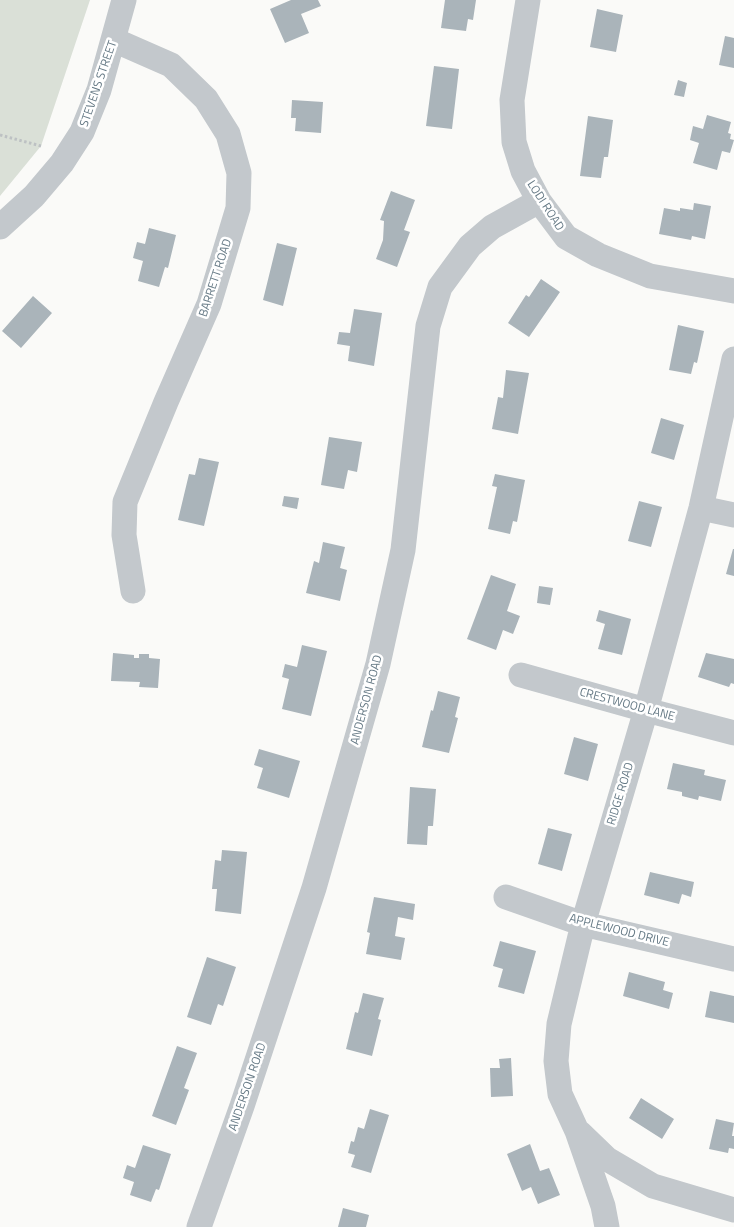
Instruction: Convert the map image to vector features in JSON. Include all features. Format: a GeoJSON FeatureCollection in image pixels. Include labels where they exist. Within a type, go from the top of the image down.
{"type":"FeatureCollection","features":[{"type":"Feature","properties":{"kind":"street","name":"STEVENS STREET"},"geometry":{"type":"LineString","coordinates":[[0,227],[34,196],[62,163],[82,132],[99,90],[124,0]]}},
{"type":"Feature","properties":{"kind":"street","name":"LODI ROAD"},"geometry":{"type":"LineString","coordinates":[[528,0],[512,108],[514,142],[523,170],[538,201],[566,237],[598,255],[650,276],[734,291]]}},
{"type":"Feature","properties":{"kind":"street","name":"BARRETT ROAD"},"geometry":{"type":"LineString","coordinates":[[114,40],[171,65],[206,99],[228,134],[238,173],[238,208],[209,304],[125,502],[124,535],[133,591]]}},
{"type":"Feature","properties":{"kind":"street","name":"ANDERSON ROAD"},"geometry":{"type":"LineString","coordinates":[[199,1227],[242,1106],[314,888],[378,664],[403,550],[428,326],[440,288],[470,246],[492,227],[538,201]]}},
{"type":"Feature","properties":{"kind":"street","name":"RIDGE ROAD"},"geometry":{"type":"LineString","coordinates":[[607,1227],[603,1206],[577,1131],[560,1094],[556,1062],[559,1024],[583,924],[646,710],[700,508],[734,359]]}},
{"type":"Feature","properties":{"kind":"street"},"geometry":{"type":"LineString","coordinates":[[700,508],[734,515]]}},
{"type":"Feature","properties":{"kind":"street","name":"CRESTWOOD LANE"},"geometry":{"type":"LineString","coordinates":[[521,675],[734,732]]}},
{"type":"Feature","properties":{"kind":"street","name":"APPLEWOOD DRIVE"},"geometry":{"type":"LineString","coordinates":[[506,897],[583,924],[734,959]]}},
{"type":"Feature","properties":{"kind":"street"},"geometry":{"type":"LineString","coordinates":[[577,1131],[607,1159],[653,1186],[734,1210]]}},
{"type":"Feature","properties":{"kind":"path"},"geometry":{"type":"LineString","coordinates":[[0,135],[41,146]]}},
{"type":"Feature","properties":{"kind":"shaded area"},"geometry":{"type":"Polygon","coordinates":[[[0,0],[90,0],[41,146],[0,196],[0,0]]]}},
{"type":"Feature","properties":{"kind":"building"},"geometry":{"type":"Polygon","coordinates":[[[291,0],[318,0],[321,6],[301,14],[309,33],[285,43],[270,9],[291,0]]]}},
{"type":"Feature","properties":{"kind":"building"},"geometry":{"type":"Polygon","coordinates":[[[445,0],[476,0],[473,20],[468,19],[466,31],[441,28],[445,0]]]}},
{"type":"Feature","properties":{"kind":"building"},"geometry":{"type":"Polygon","coordinates":[[[597,9],[623,15],[616,52],[590,47],[597,9]]]}},
{"type":"Feature","properties":{"kind":"building"},"geometry":{"type":"Polygon","coordinates":[[[725,36],[734,38],[734,68],[719,65],[725,36]]]}},
{"type":"Feature","properties":{"kind":"building"},"geometry":{"type":"Polygon","coordinates":[[[434,66],[459,69],[452,129],[426,126],[434,66]]]}},
{"type":"Feature","properties":{"kind":"building"},"geometry":{"type":"Polygon","coordinates":[[[678,80],[687,83],[684,97],[674,95],[678,80]]]}},
{"type":"Feature","properties":{"kind":"building"},"geometry":{"type":"Polygon","coordinates":[[[292,100],[323,102],[321,133],[295,131],[296,118],[291,118],[292,100]]]}},
{"type":"Feature","properties":{"kind":"building"},"geometry":{"type":"Polygon","coordinates":[[[707,115],[731,122],[728,133],[731,134],[730,139],[734,140],[730,153],[722,151],[717,170],[693,163],[699,143],[690,140],[693,126],[703,129],[707,115]]]}},
{"type":"Feature","properties":{"kind":"building"},"geometry":{"type":"Polygon","coordinates":[[[588,116],[613,120],[608,157],[604,157],[601,178],[580,176],[588,116]]]}},
{"type":"Feature","properties":{"kind":"building"},"geometry":{"type":"Polygon","coordinates":[[[391,191],[415,200],[404,230],[410,232],[397,267],[376,259],[383,240],[384,221],[380,220],[391,191]]]}},
{"type":"Feature","properties":{"kind":"building"},"geometry":{"type":"Polygon","coordinates":[[[694,203],[711,206],[705,239],[692,236],[691,240],[659,234],[664,208],[680,211],[680,208],[693,210],[694,203]]]}},
{"type":"Feature","properties":{"kind":"building"},"geometry":{"type":"Polygon","coordinates":[[[149,228],[176,235],[168,268],[165,267],[159,287],[138,281],[143,261],[133,258],[137,242],[145,244],[149,228]]]}},
{"type":"Feature","properties":{"kind":"building"},"geometry":{"type":"Polygon","coordinates":[[[277,243],[297,248],[283,306],[263,300],[277,243]]]}},
{"type":"Feature","properties":{"kind":"building"},"geometry":{"type":"Polygon","coordinates":[[[541,279],[560,292],[529,337],[508,323],[526,295],[529,297],[541,279]]]}},
{"type":"Feature","properties":{"kind":"building"},"geometry":{"type":"Polygon","coordinates":[[[33,296],[52,313],[21,348],[2,331],[33,296]]]}},
{"type":"Feature","properties":{"kind":"building"},"geometry":{"type":"Polygon","coordinates":[[[354,309],[382,313],[374,366],[348,361],[350,346],[337,344],[339,332],[350,333],[354,309]]]}},
{"type":"Feature","properties":{"kind":"building"},"geometry":{"type":"Polygon","coordinates":[[[678,325],[704,331],[697,363],[694,362],[691,374],[669,370],[678,325]]]}},
{"type":"Feature","properties":{"kind":"building"},"geometry":{"type":"Polygon","coordinates":[[[506,370],[529,373],[518,434],[492,429],[498,397],[503,398],[506,370]]]}},
{"type":"Feature","properties":{"kind":"building"},"geometry":{"type":"Polygon","coordinates":[[[661,418],[684,425],[674,460],[651,453],[661,418]]]}},
{"type":"Feature","properties":{"kind":"building"},"geometry":{"type":"Polygon","coordinates":[[[329,437],[362,442],[357,472],[348,470],[344,489],[321,485],[329,437]]]}},
{"type":"Feature","properties":{"kind":"building"},"geometry":{"type":"Polygon","coordinates":[[[199,458],[219,462],[204,526],[178,520],[189,474],[195,475],[199,458]]]}},
{"type":"Feature","properties":{"kind":"building"},"geometry":{"type":"Polygon","coordinates":[[[495,474],[525,480],[517,522],[513,521],[510,534],[488,529],[497,487],[492,486],[495,474]]]}},
{"type":"Feature","properties":{"kind":"building"},"geometry":{"type":"Polygon","coordinates":[[[284,496],[299,498],[297,509],[282,506],[284,496]]]}},
{"type":"Feature","properties":{"kind":"building"},"geometry":{"type":"Polygon","coordinates":[[[639,501],[662,507],[651,547],[628,541],[639,501]]]}},
{"type":"Feature","properties":{"kind":"building"},"geometry":{"type":"Polygon","coordinates":[[[323,542],[345,547],[340,568],[347,570],[340,601],[306,593],[314,561],[319,563],[323,542]]]}},
{"type":"Feature","properties":{"kind":"building"},"geometry":{"type":"Polygon","coordinates":[[[734,549],[734,576],[726,574],[734,549]]]}},
{"type":"Feature","properties":{"kind":"building"},"geometry":{"type":"Polygon","coordinates":[[[491,575],[516,584],[507,611],[520,616],[513,634],[503,630],[496,650],[467,639],[491,575]]]}},
{"type":"Feature","properties":{"kind":"building"},"geometry":{"type":"Polygon","coordinates":[[[539,586],[553,588],[550,605],[537,603],[539,586]]]}},
{"type":"Feature","properties":{"kind":"building"},"geometry":{"type":"Polygon","coordinates":[[[599,610],[631,619],[622,655],[598,649],[605,624],[596,621],[599,610]]]}},
{"type":"Feature","properties":{"kind":"building"},"geometry":{"type":"Polygon","coordinates":[[[302,645],[327,651],[311,716],[282,709],[289,679],[282,677],[285,664],[297,667],[302,645]]]}},
{"type":"Feature","properties":{"kind":"building"},"geometry":{"type":"Polygon","coordinates":[[[113,653],[134,655],[134,658],[139,658],[139,654],[149,654],[149,658],[160,659],[158,688],[139,687],[140,682],[111,681],[113,653]]]}},
{"type":"Feature","properties":{"kind":"building"},"geometry":{"type":"Polygon","coordinates":[[[706,653],[734,659],[734,684],[731,683],[729,687],[698,677],[706,653]]]}},
{"type":"Feature","properties":{"kind":"building"},"geometry":{"type":"Polygon","coordinates":[[[438,691],[460,697],[455,717],[458,718],[449,753],[422,747],[431,710],[433,711],[438,691]]]}},
{"type":"Feature","properties":{"kind":"building"},"geometry":{"type":"Polygon","coordinates":[[[574,737],[598,744],[588,781],[564,774],[574,737]]]}},
{"type":"Feature","properties":{"kind":"building"},"geometry":{"type":"Polygon","coordinates":[[[259,749],[300,761],[289,798],[257,788],[263,768],[254,765],[259,749]]]}},
{"type":"Feature","properties":{"kind":"building"},"geometry":{"type":"Polygon","coordinates":[[[673,763],[705,770],[704,775],[726,780],[721,801],[699,796],[698,800],[682,796],[682,792],[667,789],[673,763]]]}},
{"type":"Feature","properties":{"kind":"building"},"geometry":{"type":"Polygon","coordinates":[[[410,787],[436,789],[433,826],[428,826],[427,845],[407,844],[410,787]]]}},
{"type":"Feature","properties":{"kind":"building"},"geometry":{"type":"Polygon","coordinates":[[[548,828],[572,834],[562,871],[538,864],[548,828]]]}},
{"type":"Feature","properties":{"kind":"building"},"geometry":{"type":"Polygon","coordinates":[[[222,850],[247,852],[241,914],[215,911],[217,889],[212,889],[215,860],[221,861],[222,850]]]}},
{"type":"Feature","properties":{"kind":"building"},"geometry":{"type":"Polygon","coordinates":[[[650,872],[694,882],[691,897],[682,894],[679,904],[644,895],[650,872]]]}},
{"type":"Feature","properties":{"kind":"building"},"geometry":{"type":"Polygon","coordinates":[[[374,897],[415,904],[413,920],[398,917],[395,936],[405,938],[401,960],[366,954],[370,933],[367,932],[374,897]]]}},
{"type":"Feature","properties":{"kind":"building"},"geometry":{"type":"Polygon","coordinates":[[[500,941],[536,951],[524,994],[498,987],[503,969],[493,966],[500,941]]]}},
{"type":"Feature","properties":{"kind":"building"},"geometry":{"type":"Polygon","coordinates":[[[207,957],[236,967],[223,1006],[218,1004],[211,1025],[187,1017],[207,957]]]}},
{"type":"Feature","properties":{"kind":"building"},"geometry":{"type":"Polygon","coordinates":[[[629,972],[665,982],[663,990],[673,993],[669,1009],[623,996],[629,972]]]}},
{"type":"Feature","properties":{"kind":"building"},"geometry":{"type":"Polygon","coordinates":[[[710,991],[734,996],[734,1023],[705,1017],[710,991]]]}},
{"type":"Feature","properties":{"kind":"building"},"geometry":{"type":"Polygon","coordinates":[[[363,993],[384,998],[378,1019],[381,1020],[372,1056],[346,1049],[355,1012],[358,1013],[363,993]]]}},
{"type":"Feature","properties":{"kind":"building"},"geometry":{"type":"Polygon","coordinates":[[[177,1046],[197,1053],[184,1088],[189,1090],[176,1125],[152,1116],[177,1046]]]}},
{"type":"Feature","properties":{"kind":"building"},"geometry":{"type":"Polygon","coordinates":[[[511,1058],[513,1096],[491,1097],[490,1068],[500,1068],[499,1059],[511,1058]]]}},
{"type":"Feature","properties":{"kind":"building"},"geometry":{"type":"Polygon","coordinates":[[[641,1098],[674,1119],[662,1139],[629,1118],[641,1098]]]}},
{"type":"Feature","properties":{"kind":"building"},"geometry":{"type":"Polygon","coordinates":[[[370,1109],[389,1115],[371,1173],[351,1167],[355,1155],[348,1153],[351,1141],[354,1142],[358,1127],[364,1129],[370,1109]]]}},
{"type":"Feature","properties":{"kind":"building"},"geometry":{"type":"Polygon","coordinates":[[[716,1119],[734,1123],[732,1136],[734,1136],[734,1149],[729,1148],[728,1153],[709,1149],[716,1119]]]}},
{"type":"Feature","properties":{"kind":"building"},"geometry":{"type":"Polygon","coordinates":[[[530,1144],[540,1171],[549,1168],[560,1195],[538,1204],[531,1187],[522,1191],[507,1154],[530,1144]]]}},
{"type":"Feature","properties":{"kind":"building"},"geometry":{"type":"Polygon","coordinates":[[[143,1145],[171,1154],[159,1190],[156,1189],[151,1202],[130,1195],[134,1182],[123,1178],[127,1165],[135,1168],[143,1145]]]}},
{"type":"Feature","properties":{"kind":"building"},"geometry":{"type":"Polygon","coordinates":[[[343,1208],[369,1215],[366,1227],[338,1227],[343,1208]]]}}]}
